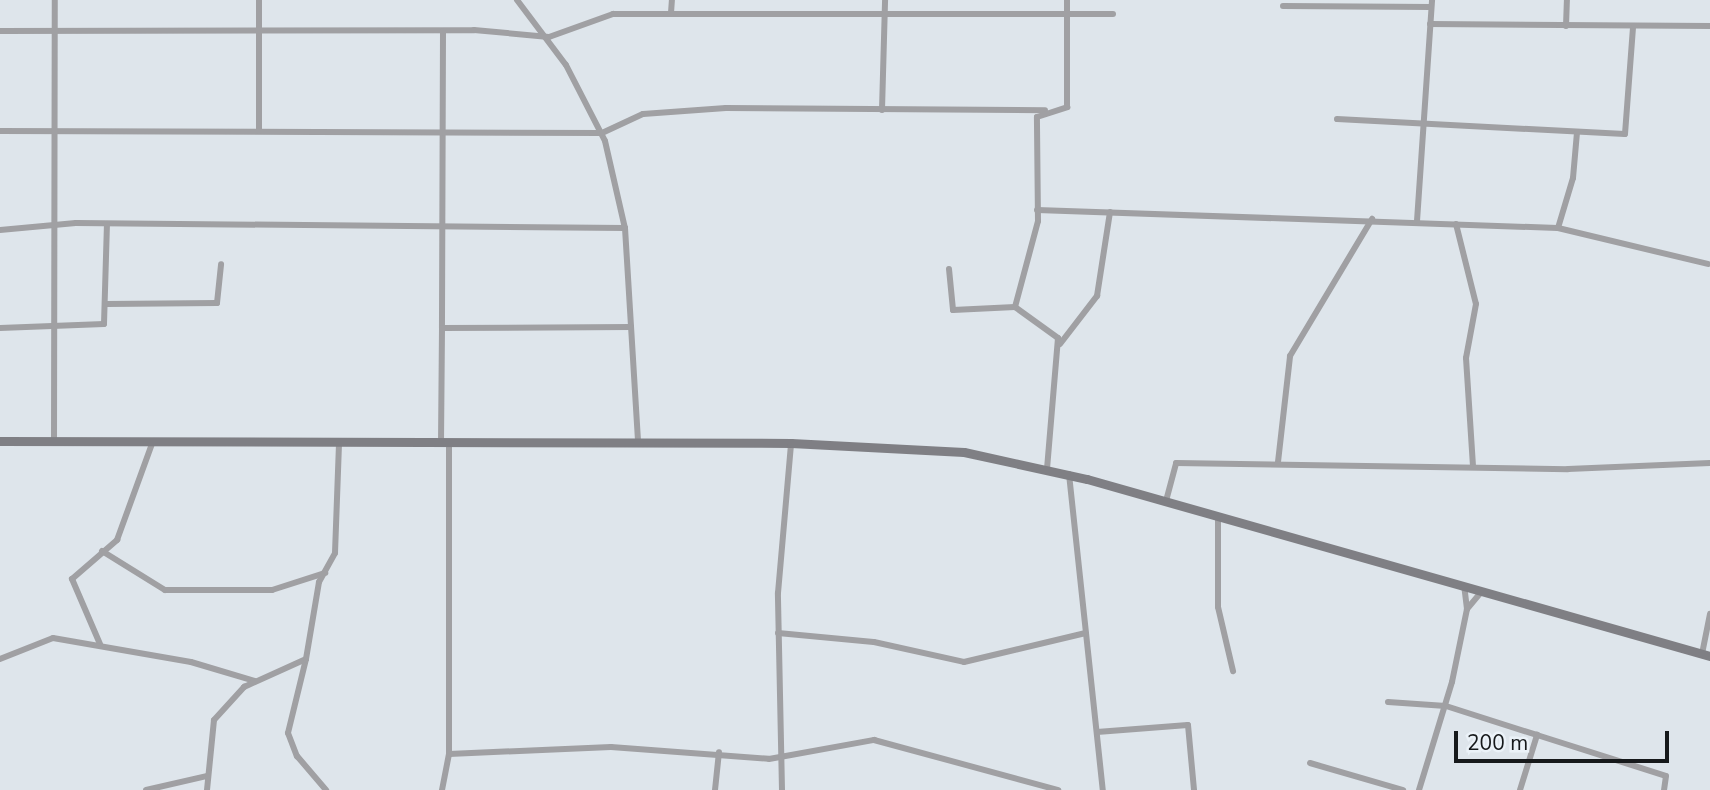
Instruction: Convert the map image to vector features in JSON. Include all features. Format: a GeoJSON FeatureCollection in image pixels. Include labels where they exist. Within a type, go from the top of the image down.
{"type":"FeatureCollection","features":[{"type":"Feature","properties":{"kind":"main road"},"geometry":{"type":"LineString","coordinates":[[0,441],[791,443],[964,453],[1069,474],[1706,655]]}},
{"type":"Feature","properties":{"kind":"street"},"geometry":{"type":"LineString","coordinates":[[54,441],[55,0]]}},
{"type":"Feature","properties":{"kind":"street"},"geometry":{"type":"LineString","coordinates":[[258,131],[259,0]]}},
{"type":"Feature","properties":{"kind":"street"},"geometry":{"type":"LineString","coordinates":[[517,0],[549,37],[602,133],[625,228],[638,442]]}},
{"type":"Feature","properties":{"kind":"street"},"geometry":{"type":"LineString","coordinates":[[671,13],[672,0]]}},
{"type":"Feature","properties":{"kind":"street"},"geometry":{"type":"LineString","coordinates":[[882,110],[885,0]]}},
{"type":"Feature","properties":{"kind":"street"},"geometry":{"type":"LineString","coordinates":[[0,131],[441,130],[602,133],[643,114],[1045,110],[1067,107],[1067,0]]}},
{"type":"Feature","properties":{"kind":"street"},"geometry":{"type":"LineString","coordinates":[[1566,26],[1567,0]]}},
{"type":"Feature","properties":{"kind":"street"},"geometry":{"type":"LineString","coordinates":[[1283,6],[1431,3],[1418,221]]}},
{"type":"Feature","properties":{"kind":"street"},"geometry":{"type":"LineString","coordinates":[[0,31],[443,31],[549,37],[613,14],[1113,14]]}},
{"type":"Feature","properties":{"kind":"street"},"geometry":{"type":"LineString","coordinates":[[1430,24],[1633,28],[1710,26]]}},
{"type":"Feature","properties":{"kind":"street"},"geometry":{"type":"LineString","coordinates":[[1337,119],[1577,132],[1627,131],[1633,28]]}},
{"type":"Feature","properties":{"kind":"street"},"geometry":{"type":"LineString","coordinates":[[442,790],[449,754],[442,328],[443,31]]}},
{"type":"Feature","properties":{"kind":"street"},"geometry":{"type":"LineString","coordinates":[[1028,110],[1037,117]]}},
{"type":"Feature","properties":{"kind":"street"},"geometry":{"type":"LineString","coordinates":[[1014,307],[1037,210],[1037,117],[1045,110]]}},
{"type":"Feature","properties":{"kind":"street"},"geometry":{"type":"LineString","coordinates":[[1558,228],[1573,178],[1577,132]]}},
{"type":"Feature","properties":{"kind":"street"},"geometry":{"type":"LineString","coordinates":[[1037,210],[1372,219],[1558,228],[1708,264]]}},
{"type":"Feature","properties":{"kind":"street"},"geometry":{"type":"LineString","coordinates":[[1047,469],[1060,344],[1097,296],[1110,212]]}},
{"type":"Feature","properties":{"kind":"street"},"geometry":{"type":"LineString","coordinates":[[1278,462],[1290,356],[1372,219]]}},
{"type":"Feature","properties":{"kind":"street"},"geometry":{"type":"LineString","coordinates":[[1456,224],[1476,304],[1466,358],[1473,466]]}},
{"type":"Feature","properties":{"kind":"street"},"geometry":{"type":"LineString","coordinates":[[0,230],[107,225],[625,228]]}},
{"type":"Feature","properties":{"kind":"street"},"geometry":{"type":"LineString","coordinates":[[0,328],[101,327],[107,304],[107,225]]}},
{"type":"Feature","properties":{"kind":"street"},"geometry":{"type":"LineString","coordinates":[[107,304],[217,303],[221,264]]}},
{"type":"Feature","properties":{"kind":"street"},"geometry":{"type":"LineString","coordinates":[[949,269],[953,310],[1014,307],[1049,325],[1060,344]]}},
{"type":"Feature","properties":{"kind":"street"},"geometry":{"type":"LineString","coordinates":[[442,328],[631,327]]}},
{"type":"Feature","properties":{"kind":"street"},"geometry":{"type":"LineString","coordinates":[[100,644],[72,579],[117,540],[153,441]]}},
{"type":"Feature","properties":{"kind":"street"},"geometry":{"type":"LineString","coordinates":[[326,790],[298,756],[288,733],[325,573],[335,553],[339,443]]}},
{"type":"Feature","properties":{"kind":"street"},"geometry":{"type":"LineString","coordinates":[[782,790],[778,634],[791,443]]}},
{"type":"Feature","properties":{"kind":"street"},"geometry":{"type":"LineString","coordinates":[[1166,501],[1176,463],[1473,466],[1710,463]]}},
{"type":"Feature","properties":{"kind":"street"},"geometry":{"type":"LineString","coordinates":[[1069,474],[1103,790]]}},
{"type":"Feature","properties":{"kind":"street"},"geometry":{"type":"LineString","coordinates":[[1218,516],[1218,607],[1233,671]]}},
{"type":"Feature","properties":{"kind":"street"},"geometry":{"type":"LineString","coordinates":[[102,551],[165,590],[272,590],[325,573]]}},
{"type":"Feature","properties":{"kind":"street"},"geometry":{"type":"LineString","coordinates":[[1419,790],[1446,706],[1467,609],[1464,586]]}},
{"type":"Feature","properties":{"kind":"street"},"geometry":{"type":"LineString","coordinates":[[1467,609],[1482,591]]}},
{"type":"Feature","properties":{"kind":"street"},"geometry":{"type":"LineString","coordinates":[[1706,655],[1710,614]]}},
{"type":"Feature","properties":{"kind":"street"},"geometry":{"type":"LineString","coordinates":[[778,634],[874,642],[964,662],[1086,633]]}},
{"type":"Feature","properties":{"kind":"street"},"geometry":{"type":"LineString","coordinates":[[0,659],[53,638],[100,644],[255,681]]}},
{"type":"Feature","properties":{"kind":"street"},"geometry":{"type":"LineString","coordinates":[[207,790],[211,724],[255,681],[306,659]]}},
{"type":"Feature","properties":{"kind":"street"},"geometry":{"type":"LineString","coordinates":[[1388,702],[1446,706],[1666,776],[1664,790]]}},
{"type":"Feature","properties":{"kind":"street"},"geometry":{"type":"LineString","coordinates":[[1097,732],[1188,725],[1194,790]]}},
{"type":"Feature","properties":{"kind":"street"},"geometry":{"type":"LineString","coordinates":[[1520,790],[1537,735]]}},
{"type":"Feature","properties":{"kind":"street"},"geometry":{"type":"LineString","coordinates":[[449,754],[611,747],[783,758],[874,740],[1058,790]]}},
{"type":"Feature","properties":{"kind":"street"},"geometry":{"type":"LineString","coordinates":[[715,790],[719,752]]}},
{"type":"Feature","properties":{"kind":"street"},"geometry":{"type":"LineString","coordinates":[[1310,763],[1403,790]]}},
{"type":"Feature","properties":{"kind":"street"},"geometry":{"type":"LineString","coordinates":[[146,790],[207,776]]}},
{"type":"Feature","properties":{"kind":"street"},"geometry":{"type":"LineString","coordinates":[[1381,790],[1390,785]]}}]}
